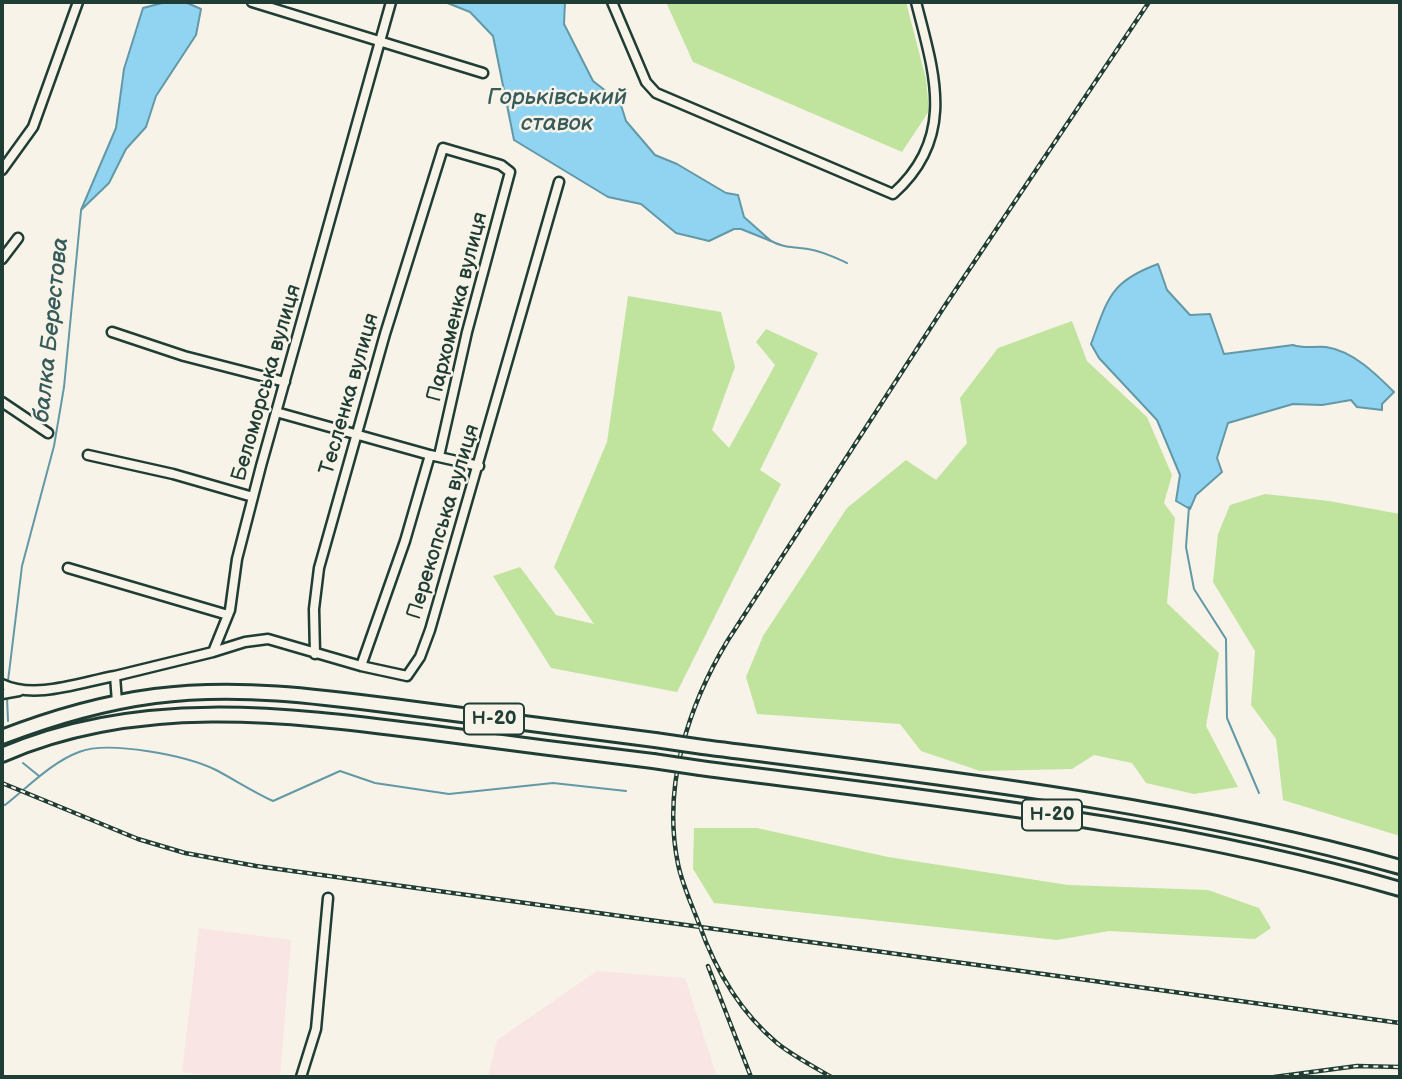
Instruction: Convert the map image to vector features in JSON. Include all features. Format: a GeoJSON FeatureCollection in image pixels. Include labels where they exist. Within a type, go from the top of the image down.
{"type":"FeatureCollection","features":[{"type":"Feature","properties":{"kind":"main road","name":"Н-20"},"geometry":{"type":"LineString","coordinates":[[2,737],[63,715],[117,702],[188,692],[298,695],[655,740],[1104,802],[1264,834],[1400,867]]}},
{"type":"Feature","properties":{"kind":"main road"},"geometry":{"type":"LineString","coordinates":[[188,692],[190,714]]}},
{"type":"Feature","properties":{"kind":"main road","name":"Н-20"},"geometry":{"type":"LineString","coordinates":[[2,755],[69,733],[190,714],[301,716],[1100,822],[1275,856],[1400,889]]}},
{"type":"Feature","properties":{"kind":"street"},"geometry":{"type":"LineString","coordinates":[[2,170],[33,127],[78,2]]}},
{"type":"Feature","properties":{"kind":"street"},"geometry":{"type":"LineString","coordinates":[[252,2],[483,73]]}},
{"type":"Feature","properties":{"kind":"street","name":"Беломорська вулиця"},"geometry":{"type":"LineString","coordinates":[[213,652],[228,615],[253,497],[391,2]]}},
{"type":"Feature","properties":{"kind":"street"},"geometry":{"type":"LineString","coordinates":[[612,2],[646,82],[656,93],[893,194],[905,184],[929,144],[937,111],[936,78],[916,2]]}},
{"type":"Feature","properties":{"kind":"street","name":"Пархоменка вулиця"},"geometry":{"type":"LineString","coordinates":[[361,666],[434,456],[508,183],[508,168],[443,148]]}},
{"type":"Feature","properties":{"kind":"street","name":"Тесленка вулиця"},"geometry":{"type":"LineString","coordinates":[[315,654],[314,609],[319,568],[356,435],[443,148]]}},
{"type":"Feature","properties":{"kind":"street","name":"Перекопська вулиця"},"geometry":{"type":"LineString","coordinates":[[213,652],[245,642],[268,639],[315,654],[407,676],[419,657],[430,630],[559,182]]}},
{"type":"Feature","properties":{"kind":"street"},"geometry":{"type":"LineString","coordinates":[[2,258],[18,238]]}},
{"type":"Feature","properties":{"kind":"street"},"geometry":{"type":"LineString","coordinates":[[111,332],[184,356],[285,382]]}},
{"type":"Feature","properties":{"kind":"street"},"geometry":{"type":"LineString","coordinates":[[2,402],[48,433]]}},
{"type":"Feature","properties":{"kind":"street"},"geometry":{"type":"LineString","coordinates":[[276,412],[479,466]]}},
{"type":"Feature","properties":{"kind":"street"},"geometry":{"type":"LineString","coordinates":[[88,455],[173,474],[253,497]]}},
{"type":"Feature","properties":{"kind":"street"},"geometry":{"type":"LineString","coordinates":[[68,568],[228,615]]}},
{"type":"Feature","properties":{"kind":"street"},"geometry":{"type":"LineString","coordinates":[[2,694],[21,690],[43,690],[115,676],[213,652]]}},
{"type":"Feature","properties":{"kind":"street"},"geometry":{"type":"LineString","coordinates":[[115,676],[117,702]]}},
{"type":"Feature","properties":{"kind":"street"},"geometry":{"type":"LineString","coordinates":[[2,684],[21,690]]}},
{"type":"Feature","properties":{"kind":"street"},"geometry":{"type":"LineString","coordinates":[[301,1077],[316,1029],[328,898]]}},
{"type":"Feature","properties":{"kind":"shaded area"},"geometry":{"type":"Polygon","coordinates":[[[199,928],[291,940],[280,1077],[224,1077],[182,1072],[199,928]]]}},
{"type":"Feature","properties":{"kind":"shaded area"},"geometry":{"type":"Polygon","coordinates":[[[597,971],[685,978],[717,1077],[488,1077],[497,1040],[597,971]]]}},
{"type":"Feature","properties":{"kind":"green space"},"geometry":{"type":"Polygon","coordinates":[[[666,2],[906,2],[926,79],[929,111],[902,152],[693,62],[666,2]]]}},
{"type":"Feature","properties":{"kind":"green space"},"geometry":{"type":"Polygon","coordinates":[[[628,296],[721,312],[735,367],[712,430],[729,448],[775,365],[756,342],[766,329],[818,353],[760,470],[781,484],[677,692],[551,668],[493,576],[520,567],[556,615],[594,624],[554,567],[607,442],[628,296]]]}},
{"type":"Feature","properties":{"kind":"green space"},"geometry":{"type":"Polygon","coordinates":[[[1072,321],[1087,361],[1147,417],[1172,475],[1164,503],[1175,518],[1167,603],[1219,653],[1206,726],[1238,787],[1194,794],[1146,783],[1132,763],[1094,755],[1072,769],[980,771],[921,751],[900,724],[757,714],[746,677],[763,636],[847,508],[906,460],[936,480],[967,443],[960,398],[998,348],[1072,321]]]}},
{"type":"Feature","properties":{"kind":"green space"},"geometry":{"type":"Polygon","coordinates":[[[1265,494],[1329,501],[1400,514],[1400,836],[1283,800],[1276,739],[1251,705],[1255,651],[1213,582],[1218,534],[1230,505],[1265,494]]]}},
{"type":"Feature","properties":{"kind":"green space"},"geometry":{"type":"Polygon","coordinates":[[[694,828],[757,828],[888,857],[1068,885],[1208,890],[1259,908],[1271,928],[1255,939],[1109,931],[1057,940],[714,903],[693,869],[694,828]]]}},
{"type":"Feature","properties":{"kind":"water"},"geometry":{"type":"Polygon","coordinates":[[[166,2],[185,2],[201,9],[196,35],[156,96],[146,127],[126,149],[109,183],[81,210],[116,128],[124,69],[143,8],[166,2]]]}},
{"type":"Feature","properties":{"kind":"water","name":"Горьківський ставок"},"geometry":{"type":"Polygon","coordinates":[[[445,2],[565,2],[564,24],[593,81],[620,102],[626,121],[655,155],[677,164],[726,193],[738,195],[744,217],[771,241],[741,229],[734,229],[709,241],[676,233],[641,204],[608,197],[514,140],[493,36],[470,12],[445,2]]]}},
{"type":"Feature","properties":{"kind":"water"},"geometry":{"type":"Polygon","coordinates":[[[1158,264],[1167,290],[1190,315],[1210,314],[1224,354],[1293,345],[1336,349],[1355,358],[1394,392],[1382,404],[1382,410],[1357,407],[1351,400],[1322,405],[1293,404],[1228,423],[1217,458],[1222,472],[1196,495],[1190,509],[1176,501],[1180,475],[1157,420],[1099,358],[1091,344],[1112,294],[1129,278],[1158,264]]]}},
{"type":"Feature","properties":{"kind":"waterway","name":"балка Берестова"},"geometry":{"type":"LineString","coordinates":[[8,681],[22,566],[54,446],[64,387],[81,211]]}},
{"type":"Feature","properties":{"kind":"waterway"},"geometry":{"type":"LineString","coordinates":[[769,240],[784,246],[818,251],[847,263]]}},
{"type":"Feature","properties":{"kind":"waterway"},"geometry":{"type":"LineString","coordinates":[[1189,507],[1186,547],[1194,589],[1226,639],[1227,718],[1259,793]]}},
{"type":"Feature","properties":{"kind":"waterway","name":"балка Берестова"},"geometry":{"type":"LineString","coordinates":[[7,697],[8,721]]}},
{"type":"Feature","properties":{"kind":"waterway","name":"балка Берестова"},"geometry":{"type":"LineString","coordinates":[[2,804],[5,805],[69,756],[92,749],[109,748],[148,751],[203,765],[273,801],[340,771],[375,783],[449,794],[553,783],[626,791]]}},
{"type":"Feature","properties":{"kind":"waterway","name":"балка Берестова"},"geometry":{"type":"LineString","coordinates":[[23,763],[39,776]]}},
{"type":"Feature","properties":{"kind":"railway"},"geometry":{"type":"LineString","coordinates":[[831,1077],[777,1043],[751,1018],[730,989],[705,941],[682,879],[674,835],[676,776],[690,719],[728,640],[944,307],[1149,2]]}},
{"type":"Feature","properties":{"kind":"railway"},"geometry":{"type":"LineString","coordinates":[[2,783],[138,839],[185,853],[256,866],[1400,1023]]}},
{"type":"Feature","properties":{"kind":"railway"},"geometry":{"type":"LineString","coordinates":[[708,966],[751,1077]]}},
{"type":"Feature","properties":{"kind":"railway"},"geometry":{"type":"LineString","coordinates":[[1274,1077],[1357,1066],[1400,1067]]}}]}
